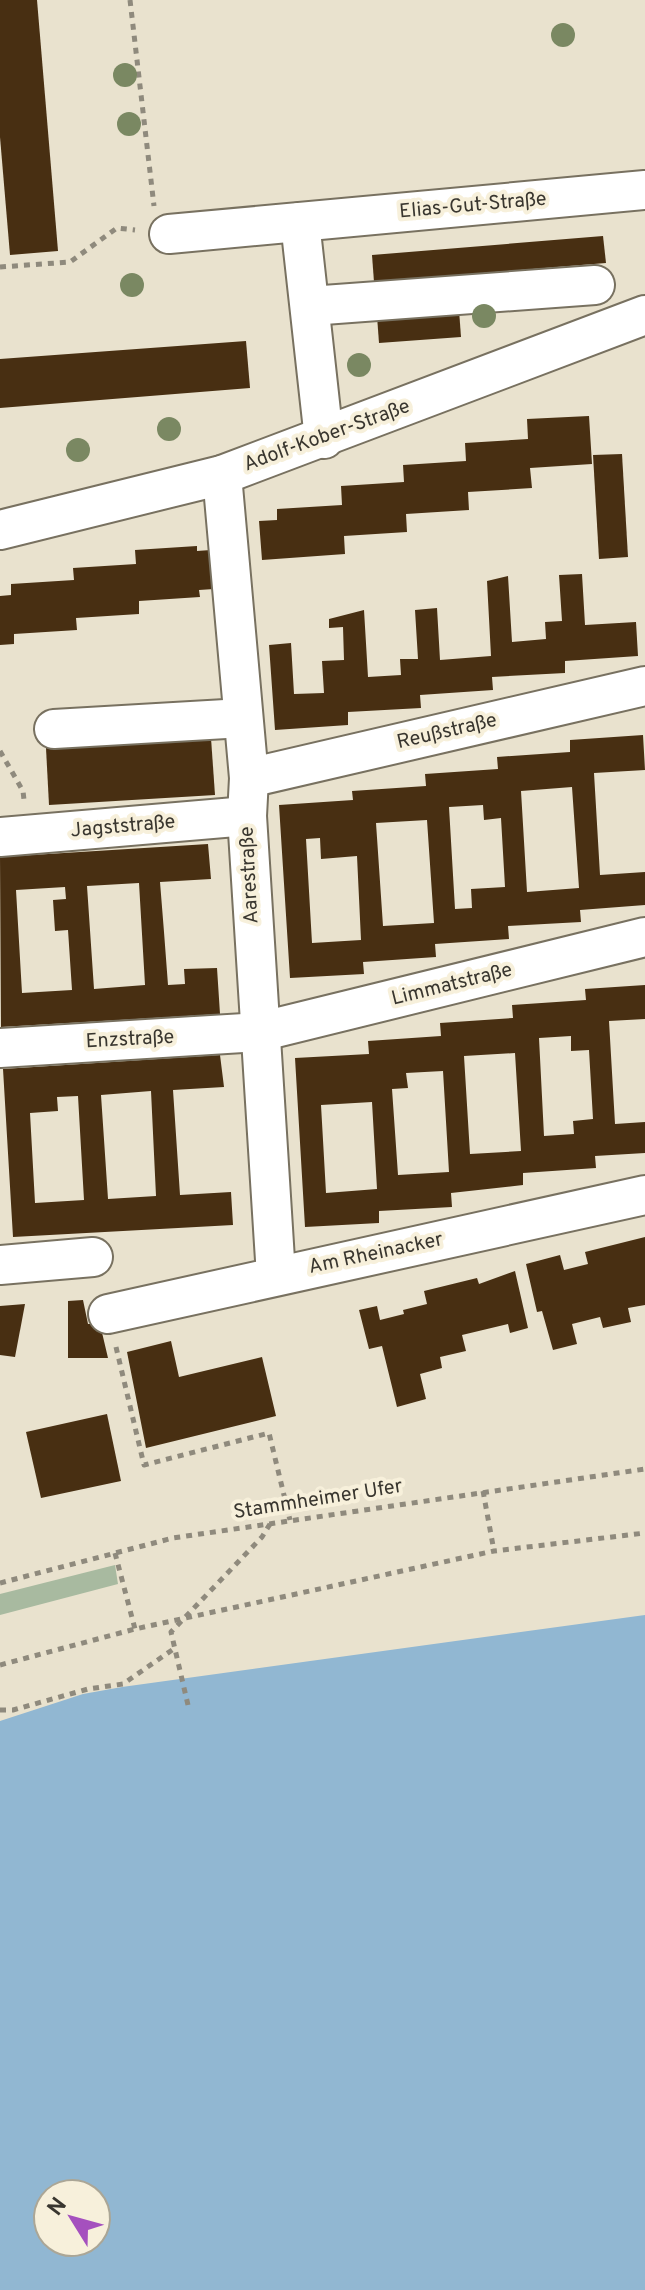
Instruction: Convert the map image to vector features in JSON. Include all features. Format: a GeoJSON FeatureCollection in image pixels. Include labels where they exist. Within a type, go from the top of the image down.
{"type":"FeatureCollection","features":[{"type":"Feature","properties":{"kind":"street","name":"Elias-Gut-Straße"},"geometry":{"type":"LineString","coordinates":[[169,234],[645,190]]}},
{"type":"Feature","properties":{"kind":"street"},"geometry":{"type":"LineString","coordinates":[[300,222],[324,439]]}},
{"type":"Feature","properties":{"kind":"street"},"geometry":{"type":"LineString","coordinates":[[310,306],[595,285]]}},
{"type":"Feature","properties":{"kind":"street","name":"Adolf-Kober-Straße"},"geometry":{"type":"LineString","coordinates":[[0,530],[222,475],[324,439],[645,315]]}},
{"type":"Feature","properties":{"kind":"street","name":"Aarestraße"},"geometry":{"type":"LineString","coordinates":[[222,475],[249,778],[247,816],[276,1276]]}},
{"type":"Feature","properties":{"kind":"street","name":"Reußstraße"},"geometry":{"type":"LineString","coordinates":[[249,778],[645,686]]}},
{"type":"Feature","properties":{"kind":"street"},"geometry":{"type":"LineString","coordinates":[[54,729],[243,718]]}},
{"type":"Feature","properties":{"kind":"street","name":"Jagststraße"},"geometry":{"type":"LineString","coordinates":[[13,836],[247,816]]}},
{"type":"Feature","properties":{"kind":"street","name":"Limmatstraße"},"geometry":{"type":"LineString","coordinates":[[259,1032],[645,937]]}},
{"type":"Feature","properties":{"kind":"street","name":"Enzstraße"},"geometry":{"type":"LineString","coordinates":[[0,1048],[259,1032]]}},
{"type":"Feature","properties":{"kind":"street","name":"Am Rheinacker"},"geometry":{"type":"LineString","coordinates":[[108,1314],[645,1195]]}},
{"type":"Feature","properties":{"kind":"street"},"geometry":{"type":"LineString","coordinates":[[0,1265],[93,1257]]}},
{"type":"Feature","properties":{"kind":"path"},"geometry":{"type":"LineString","coordinates":[[130,0],[154,207],[169,234]]}},
{"type":"Feature","properties":{"kind":"path"},"geometry":{"type":"LineString","coordinates":[[0,267],[70,262],[117,228],[169,234]]}},
{"type":"Feature","properties":{"kind":"path"},"geometry":{"type":"LineString","coordinates":[[0,751],[23,791],[13,836]]}},
{"type":"Feature","properties":{"kind":"path"},"geometry":{"type":"LineString","coordinates":[[108,1314],[144,1465],[269,1433],[290,1520]]}},
{"type":"Feature","properties":{"kind":"path","name":"Stammheimer Ufer"},"geometry":{"type":"LineString","coordinates":[[0,1583],[173,1538],[645,1469]]}},
{"type":"Feature","properties":{"kind":"path"},"geometry":{"type":"LineString","coordinates":[[483,1491],[494,1551]]}},
{"type":"Feature","properties":{"kind":"path"},"geometry":{"type":"LineString","coordinates":[[188,1705],[171,1632],[262,1537],[270,1523]]}},
{"type":"Feature","properties":{"kind":"path"},"geometry":{"type":"LineString","coordinates":[[0,1665],[135,1629],[494,1551],[645,1533]]}},
{"type":"Feature","properties":{"kind":"path"},"geometry":{"type":"LineString","coordinates":[[115,1553],[135,1629]]}},
{"type":"Feature","properties":{"kind":"path"},"geometry":{"type":"LineString","coordinates":[[0,1710],[13,1710],[88,1689],[123,1684],[175,1648]]}},
{"type":"Feature","properties":{"kind":"green space"},"geometry":{"type":"Polygon","coordinates":[[[115,1565],[118,1584],[0,1615],[0,1594],[115,1565]]]}},
{"type":"Feature","properties":{"kind":"water"},"geometry":{"type":"Polygon","coordinates":[[[645,1615],[645,2290],[0,2290],[0,1721],[83,1694],[645,1615]]]}},
{"type":"Feature","properties":{"kind":"building"},"geometry":{"type":"Polygon","coordinates":[[[0,0],[37,0],[58,251],[10,255],[0,137],[0,0]]]}},
{"type":"Feature","properties":{"kind":"building"},"geometry":{"type":"Polygon","coordinates":[[[603,236],[606,263],[374,282],[372,255],[603,236]]]}},
{"type":"Feature","properties":{"kind":"building"},"geometry":{"type":"Polygon","coordinates":[[[459,310],[461,337],[379,343],[377,316],[459,310]]]}},
{"type":"Feature","properties":{"kind":"building"},"geometry":{"type":"Polygon","coordinates":[[[246,341],[250,388],[0,408],[0,359],[246,341]]]}},
{"type":"Feature","properties":{"kind":"building"},"geometry":{"type":"Polygon","coordinates":[[[589,416],[592,464],[530,468],[532,488],[468,492],[469,510],[406,514],[407,532],[344,536],[345,554],[262,560],[259,521],[277,520],[277,509],[342,505],[341,486],[404,482],[403,465],[466,461],[465,443],[528,439],[527,419],[589,416]]]}},
{"type":"Feature","properties":{"kind":"building"},"geometry":{"type":"Polygon","coordinates":[[[622,454],[628,557],[599,559],[593,455],[622,454]]]}},
{"type":"Feature","properties":{"kind":"building"},"geometry":{"type":"Polygon","coordinates":[[[197,546],[197,551],[211,550],[214,589],[199,590],[200,597],[139,601],[139,614],[76,618],[77,630],[14,634],[14,644],[0,645],[0,596],[11,595],[11,584],[74,580],[73,568],[136,564],[135,550],[197,546]]]}},
{"type":"Feature","properties":{"kind":"building"},"geometry":{"type":"Polygon","coordinates":[[[582,574],[585,625],[636,622],[638,656],[565,661],[565,673],[492,677],[493,690],[420,695],[421,708],[348,712],[348,725],[275,730],[269,645],[291,643],[294,694],[324,693],[322,661],[344,660],[343,627],[329,628],[329,619],[364,610],[368,677],[401,675],[400,659],[418,659],[415,610],[437,608],[440,660],[491,656],[487,581],[508,576],[512,642],[546,639],[545,622],[562,621],[559,575],[582,574]]]}},
{"type":"Feature","properties":{"kind":"building"},"geometry":{"type":"Polygon","coordinates":[[[643,735],[645,770],[594,773],[600,875],[645,872],[645,905],[580,910],[581,922],[508,926],[509,939],[435,944],[436,957],[363,962],[364,974],[290,978],[279,805],[353,800],[352,791],[426,786],[425,774],[498,769],[497,757],[570,752],[570,740],[643,735]],[[572,787],[521,791],[527,892],[579,888],[572,787]],[[483,805],[449,807],[455,909],[472,908],[471,889],[505,887],[501,818],[484,820],[483,805]],[[427,820],[376,823],[383,926],[434,923],[427,820]],[[320,838],[306,839],[312,943],[361,940],[357,856],[321,859],[320,838]]]}},
{"type":"Feature","properties":{"kind":"building"},"geometry":{"type":"Polygon","coordinates":[[[211,738],[215,795],[49,805],[46,748],[211,738]]]}},
{"type":"Feature","properties":{"kind":"building"},"geometry":{"type":"Polygon","coordinates":[[[208,844],[211,879],[160,882],[168,985],[185,984],[184,969],[217,968],[220,1014],[1,1027],[0,857],[208,844]],[[139,883],[87,886],[94,989],[145,985],[139,883]],[[65,887],[16,890],[22,993],[72,990],[68,930],[55,931],[53,900],[66,899],[65,887]]]}},
{"type":"Feature","properties":{"kind":"building"},"geometry":{"type":"Polygon","coordinates":[[[645,985],[645,1019],[609,1021],[615,1124],[645,1122],[645,1153],[595,1156],[596,1168],[523,1173],[523,1185],[451,1193],[452,1207],[379,1211],[379,1223],[305,1227],[295,1058],[369,1054],[368,1041],[441,1036],[440,1023],[513,1018],[512,1005],[586,1000],[585,989],[645,985]],[[571,1036],[539,1038],[544,1136],[574,1134],[573,1121],[593,1119],[589,1050],[571,1051],[571,1036]],[[515,1053],[464,1056],[470,1154],[521,1151],[515,1053]],[[443,1071],[406,1073],[408,1088],[392,1089],[398,1175],[449,1172],[443,1071]],[[372,1102],[321,1105],[326,1193],[377,1189],[372,1102]]]}},
{"type":"Feature","properties":{"kind":"building"},"geometry":{"type":"Polygon","coordinates":[[[220,1055],[224,1087],[173,1090],[180,1195],[231,1192],[233,1225],[13,1237],[3,1069],[220,1055]],[[151,1091],[101,1095],[108,1199],[156,1196],[151,1091]],[[78,1096],[57,1097],[58,1111],[30,1113],[35,1203],[84,1200],[78,1096]]]}},
{"type":"Feature","properties":{"kind":"building"},"geometry":{"type":"Polygon","coordinates":[[[645,1237],[645,1305],[628,1308],[631,1322],[603,1328],[600,1317],[572,1324],[577,1344],[553,1350],[542,1311],[537,1312],[526,1264],[560,1255],[564,1270],[588,1264],[585,1252],[645,1237]]]}},
{"type":"Feature","properties":{"kind":"building"},"geometry":{"type":"Polygon","coordinates":[[[515,1271],[528,1328],[510,1333],[508,1324],[462,1335],[466,1351],[440,1357],[442,1368],[420,1374],[426,1399],[397,1407],[382,1346],[369,1349],[359,1310],[377,1306],[380,1320],[404,1314],[403,1310],[427,1304],[424,1291],[477,1278],[479,1284],[515,1271]]]}},
{"type":"Feature","properties":{"kind":"building"},"geometry":{"type":"Polygon","coordinates":[[[83,1300],[88,1324],[100,1324],[108,1358],[68,1358],[68,1301],[83,1300]]]}},
{"type":"Feature","properties":{"kind":"building"},"geometry":{"type":"Polygon","coordinates":[[[25,1304],[15,1357],[0,1355],[0,1306],[25,1304]]]}},
{"type":"Feature","properties":{"kind":"building"},"geometry":{"type":"Polygon","coordinates":[[[171,1341],[179,1377],[262,1357],[276,1416],[146,1448],[127,1352],[171,1341]]]}},
{"type":"Feature","properties":{"kind":"building"},"geometry":{"type":"Polygon","coordinates":[[[107,1414],[121,1481],[41,1498],[26,1432],[107,1414]]]}}]}
